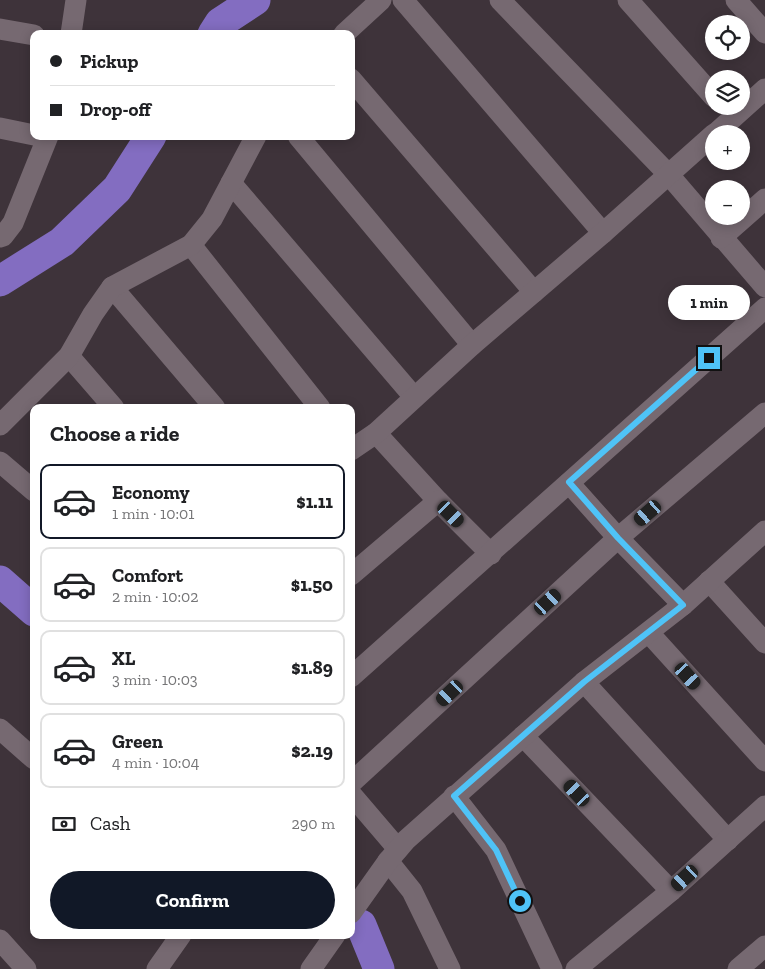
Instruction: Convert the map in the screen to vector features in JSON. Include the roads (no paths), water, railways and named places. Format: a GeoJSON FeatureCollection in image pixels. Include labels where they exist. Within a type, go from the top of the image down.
{"type":"FeatureCollection","features":[{"type":"Feature","properties":{"kind":"street"},"geometry":{"type":"LineString","coordinates":[[72,30],[76,0]]}},
{"type":"Feature","properties":{"kind":"street"},"geometry":{"type":"LineString","coordinates":[[348,30],[381,0]]}},
{"type":"Feature","properties":{"kind":"street"},"geometry":{"type":"LineString","coordinates":[[403,0],[603,233]]}},
{"type":"Feature","properties":{"kind":"street"},"geometry":{"type":"LineString","coordinates":[[500,0],[669,175],[765,287]]}},
{"type":"Feature","properties":{"kind":"street"},"geometry":{"type":"LineString","coordinates":[[628,0],[705,87]]}},
{"type":"Feature","properties":{"kind":"street"},"geometry":{"type":"LineString","coordinates":[[736,0],[765,33]]}},
{"type":"Feature","properties":{"kind":"street"},"geometry":{"type":"LineString","coordinates":[[0,29],[30,33]]}},
{"type":"Feature","properties":{"kind":"street"},"geometry":{"type":"LineString","coordinates":[[355,85],[534,292]]}},
{"type":"Feature","properties":{"kind":"street"},"geometry":{"type":"LineString","coordinates":[[750,98],[765,89]]}},
{"type":"Feature","properties":{"kind":"street"},"geometry":{"type":"LineString","coordinates":[[0,128],[30,134]]}},
{"type":"Feature","properties":{"kind":"street"},"geometry":{"type":"LineString","coordinates":[[0,237],[3,236],[13,223],[42,140]]}},
{"type":"Feature","properties":{"kind":"street"},"geometry":{"type":"LineString","coordinates":[[0,425],[69,356],[93,314],[112,287],[191,246],[212,219],[254,140]]}},
{"type":"Feature","properties":{"kind":"street"},"geometry":{"type":"LineString","coordinates":[[301,140],[472,345]]}},
{"type":"Feature","properties":{"kind":"street"},"geometry":{"type":"LineString","coordinates":[[355,447],[376,433],[472,345],[603,233],[705,142]]}},
{"type":"Feature","properties":{"kind":"street"},"geometry":{"type":"LineString","coordinates":[[231,183],[414,397]]}},
{"type":"Feature","properties":{"kind":"street"},"geometry":{"type":"LineString","coordinates":[[722,238],[765,199]]}},
{"type":"Feature","properties":{"kind":"street"},"geometry":{"type":"LineString","coordinates":[[191,246],[317,404]]}},
{"type":"Feature","properties":{"kind":"street"},"geometry":{"type":"LineString","coordinates":[[112,287],[213,404]]}},
{"type":"Feature","properties":{"kind":"street"},"geometry":{"type":"LineString","coordinates":[[355,673],[765,308]]}},
{"type":"Feature","properties":{"kind":"street"},"geometry":{"type":"LineString","coordinates":[[69,356],[111,404]]}},
{"type":"Feature","properties":{"kind":"street"},"geometry":{"type":"LineString","coordinates":[[355,779],[618,538],[765,413]]}},
{"type":"Feature","properties":{"kind":"street"},"geometry":{"type":"LineString","coordinates":[[376,433],[438,501],[491,554]]}},
{"type":"Feature","properties":{"kind":"street"},"geometry":{"type":"LineString","coordinates":[[0,462],[30,488]]}},
{"type":"Feature","properties":{"kind":"street"},"geometry":{"type":"LineString","coordinates":[[569,482],[618,538],[683,605]]}},
{"type":"Feature","properties":{"kind":"street"},"geometry":{"type":"LineString","coordinates":[[355,573],[438,501]]}},
{"type":"Feature","properties":{"kind":"street"},"geometry":{"type":"LineString","coordinates":[[355,907],[406,840],[454,796],[584,682],[683,605],[765,531]]}},
{"type":"Feature","properties":{"kind":"street"},"geometry":{"type":"LineString","coordinates":[[709,581],[765,643]]}},
{"type":"Feature","properties":{"kind":"street"},"geometry":{"type":"LineString","coordinates":[[649,632],[765,761]]}},
{"type":"Feature","properties":{"kind":"street"},"geometry":{"type":"LineString","coordinates":[[584,682],[728,840]]}},
{"type":"Feature","properties":{"kind":"street"},"geometry":{"type":"LineString","coordinates":[[0,729],[30,755]]}},
{"type":"Feature","properties":{"kind":"street"},"geometry":{"type":"LineString","coordinates":[[523,736],[670,891]]}},
{"type":"Feature","properties":{"kind":"street"},"geometry":{"type":"LineString","coordinates":[[454,796],[496,850],[552,969]]}},
{"type":"Feature","properties":{"kind":"street"},"geometry":{"type":"LineString","coordinates":[[355,800],[393,855],[450,969]]}},
{"type":"Feature","properties":{"kind":"street"},"geometry":{"type":"LineString","coordinates":[[576,969],[670,891],[765,806]]}},
{"type":"Feature","properties":{"kind":"street"},"geometry":{"type":"LineString","coordinates":[[157,969],[178,939]]}},
{"type":"Feature","properties":{"kind":"street"},"geometry":{"type":"LineString","coordinates":[[311,969],[332,939]]}},
{"type":"Feature","properties":{"kind":"street"},"geometry":{"type":"LineString","coordinates":[[0,940],[26,969]]}},
{"type":"Feature","properties":{"kind":"street"},"geometry":{"type":"LineString","coordinates":[[738,969],[765,946]]}},
{"type":"Feature","properties":{"kind":"waterway"},"geometry":{"type":"LineString","coordinates":[[216,30],[220,23],[255,0]]}},
{"type":"Feature","properties":{"kind":"waterway"},"geometry":{"type":"LineString","coordinates":[[0,281],[62,242],[117,189],[148,140]]}},
{"type":"Feature","properties":{"kind":"waterway"},"geometry":{"type":"LineString","coordinates":[[0,581],[30,607]]}},
{"type":"Feature","properties":{"kind":"waterway"},"geometry":{"type":"LineString","coordinates":[[361,925],[379,969]]}}]}
